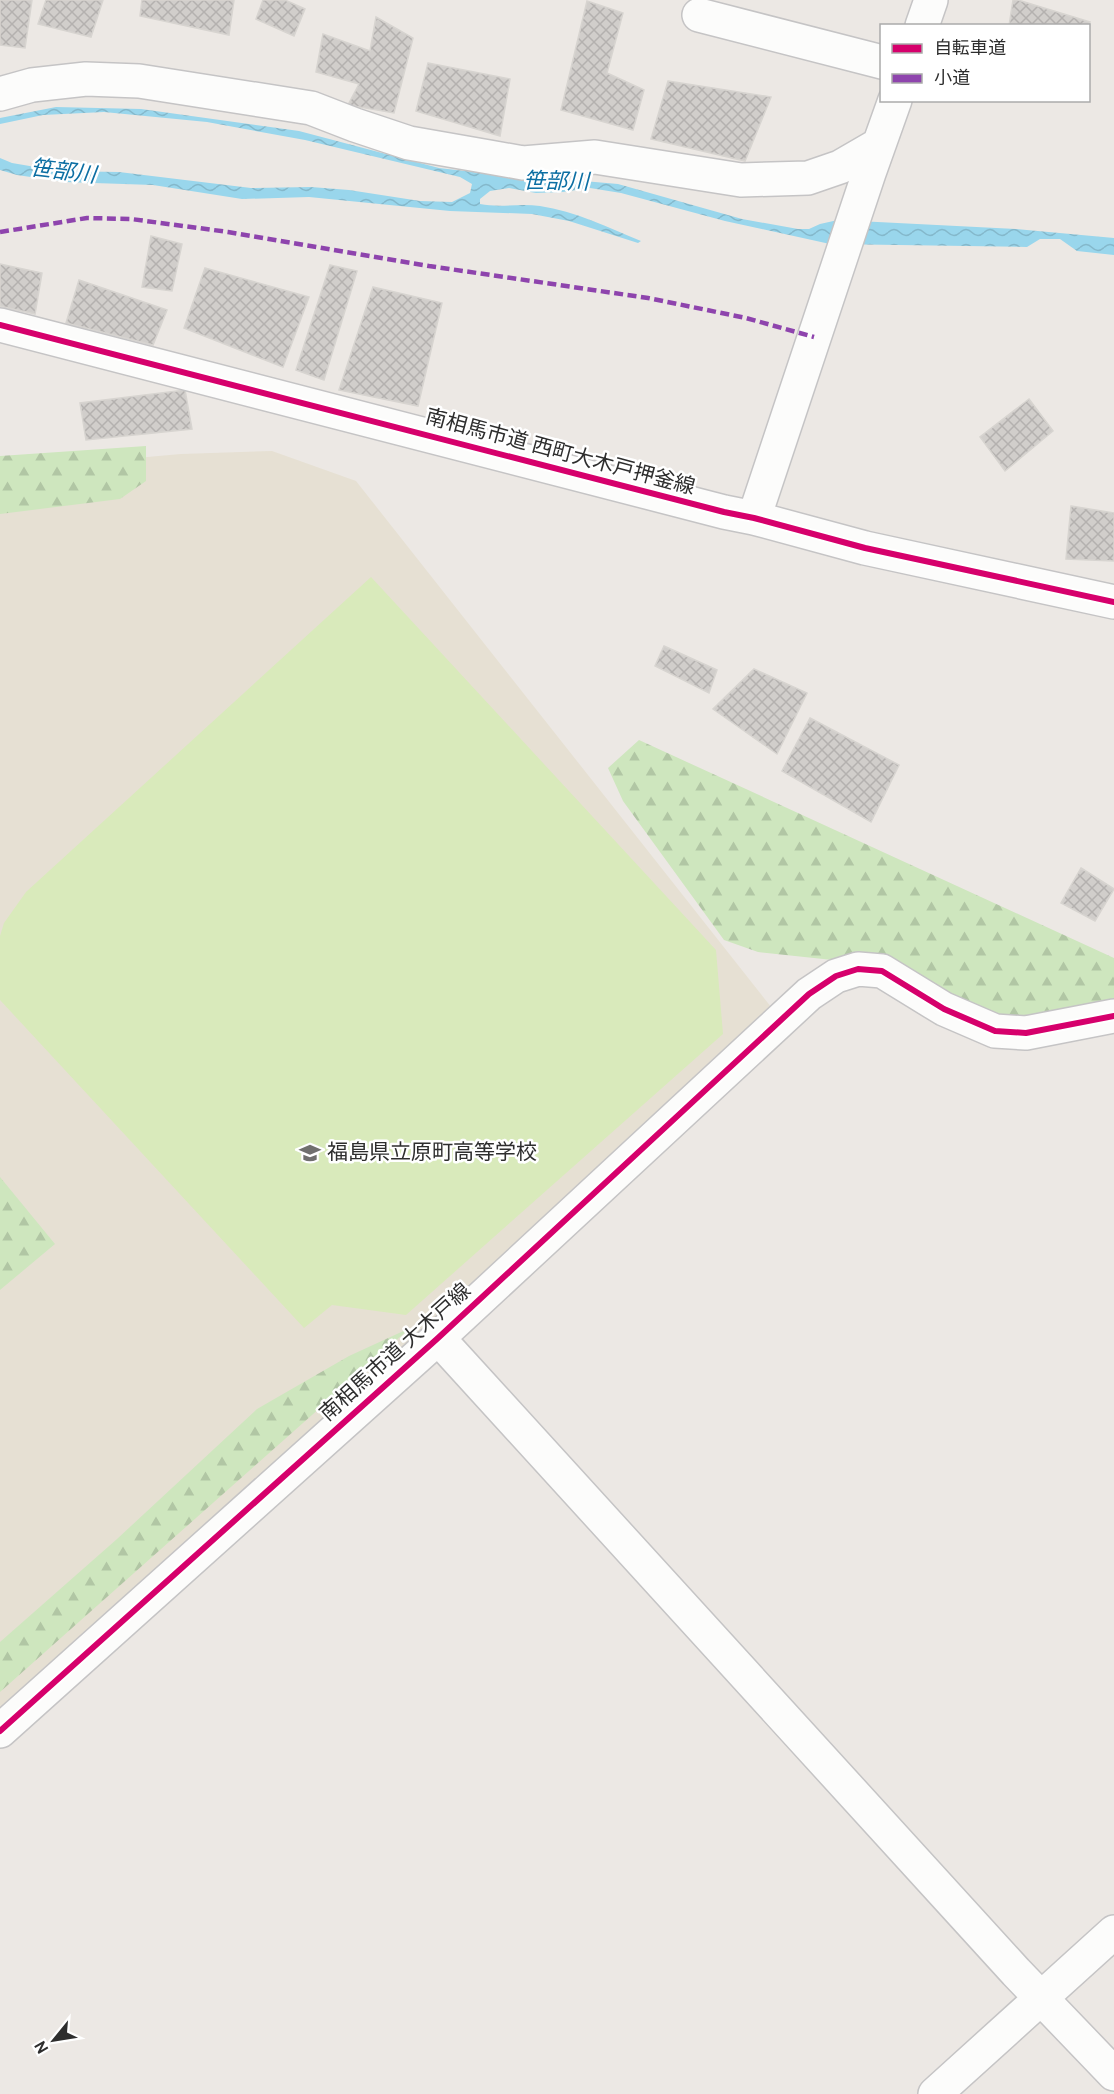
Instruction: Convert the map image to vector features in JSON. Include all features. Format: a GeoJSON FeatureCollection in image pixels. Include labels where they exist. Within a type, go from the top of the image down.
{"type":"FeatureCollection","features":[{"type":"Feature","properties":{"kind":"street"},"geometry":{"type":"LineString","coordinates":[[923,24],[931,0]]}},
{"type":"Feature","properties":{"kind":"street"},"geometry":{"type":"LineString","coordinates":[[699,15],[880,61]]}},
{"type":"Feature","properties":{"kind":"street"},"geometry":{"type":"LineString","coordinates":[[0,94],[32,85],[86,79],[140,81],[310,108],[409,142],[523,163],[595,157],[741,180],[808,178],[873,159]]}},
{"type":"Feature","properties":{"kind":"street"},"geometry":{"type":"LineString","coordinates":[[754,518],[873,159],[894,102]]}},
{"type":"Feature","properties":{"kind":"street","name":"南相馬市道 西町大木戸押釜線"},"geometry":{"type":"LineString","coordinates":[[0,325],[865,548],[1114,602]]}},
{"type":"Feature","properties":{"kind":"street","name":"南相馬市道 大木戸線"},"geometry":{"type":"LineString","coordinates":[[0,1731],[438,1338],[809,994],[836,976],[858,969],[882,971],[944,1009],[995,1030],[1026,1033],[1114,1016]]}},
{"type":"Feature","properties":{"kind":"street"},"geometry":{"type":"LineString","coordinates":[[438,1338],[1041,1998],[1114,2074]]}},
{"type":"Feature","properties":{"kind":"street"},"geometry":{"type":"LineString","coordinates":[[935,2094],[1114,1932]]}},
{"type":"Feature","properties":{"kind":"shaded area","name":"福島県立原町高等学校"},"geometry":{"type":"Polygon","coordinates":[[[272,451],[356,481],[775,1012],[424,1334],[187,1540],[0,1710],[0,470],[181,454],[272,451]]]}},
{"type":"Feature","properties":{"kind":"green space"},"geometry":{"type":"Polygon","coordinates":[[[146,446],[146,481],[120,499],[0,514],[0,456],[146,446]]]}},
{"type":"Feature","properties":{"kind":"green space"},"geometry":{"type":"Polygon","coordinates":[[[371,577],[716,950],[723,1034],[406,1315],[332,1305],[304,1328],[0,1000],[0,936],[4,923],[26,892],[371,577]]]}},
{"type":"Feature","properties":{"kind":"green space"},"geometry":{"type":"Polygon","coordinates":[[[639,740],[1114,958],[1114,999],[1111,1006],[1028,1025],[978,1016],[889,966],[758,952],[724,940],[623,801],[608,768],[639,740]]]}},
{"type":"Feature","properties":{"kind":"green space"},"geometry":{"type":"Polygon","coordinates":[[[0,1177],[55,1244],[0,1290],[0,1177]]]}},
{"type":"Feature","properties":{"kind":"green space"},"geometry":{"type":"Polygon","coordinates":[[[410,1328],[0,1692],[0,1642],[117,1539],[257,1409],[349,1356],[410,1328]]]}},
{"type":"Feature","properties":{"kind":"water","name":"笹部川"},"geometry":{"type":"Polygon","coordinates":[[[56,107],[141,109],[299,131],[439,168],[533,179],[618,184],[742,219],[798,229],[809,229],[838,220],[1016,229],[1114,238],[1114,255],[1077,251],[1060,239],[1040,239],[1027,247],[830,244],[725,221],[621,193],[590,188],[536,193],[509,188],[490,191],[480,199],[480,204],[532,205],[553,208],[592,220],[641,241],[638,243],[569,221],[532,214],[450,211],[309,197],[242,199],[153,185],[65,182],[17,175],[0,170],[0,158],[12,163],[59,171],[119,172],[251,188],[311,187],[349,190],[420,201],[452,202],[470,193],[472,184],[460,177],[305,140],[207,122],[104,112],[43,115],[0,124],[0,118],[56,107]]]}},
{"type":"Feature","properties":{"kind":"building"},"geometry":{"type":"Polygon","coordinates":[[[0,0],[32,0],[25,48],[0,45],[0,0]]]}},
{"type":"Feature","properties":{"kind":"building"},"geometry":{"type":"Polygon","coordinates":[[[46,0],[103,0],[91,37],[38,24],[46,0]]]}},
{"type":"Feature","properties":{"kind":"building"},"geometry":{"type":"Polygon","coordinates":[[[142,0],[234,0],[229,35],[140,16],[142,0]]]}},
{"type":"Feature","properties":{"kind":"building"},"geometry":{"type":"Polygon","coordinates":[[[263,0],[285,0],[305,9],[294,36],[256,19],[263,0]]]}},
{"type":"Feature","properties":{"kind":"building"},"geometry":{"type":"Polygon","coordinates":[[[1013,0],[1090,22],[1089,24],[1009,24],[1013,0]]]}},
{"type":"Feature","properties":{"kind":"building"},"geometry":{"type":"Polygon","coordinates":[[[587,1],[623,13],[607,73],[644,90],[633,130],[561,110],[587,1]]]}},
{"type":"Feature","properties":{"kind":"building"},"geometry":{"type":"Polygon","coordinates":[[[376,17],[413,38],[394,113],[348,105],[359,84],[316,72],[323,34],[370,51],[376,17]]]}},
{"type":"Feature","properties":{"kind":"building"},"geometry":{"type":"Polygon","coordinates":[[[428,63],[510,79],[500,136],[416,111],[428,63]]]}},
{"type":"Feature","properties":{"kind":"building"},"geometry":{"type":"Polygon","coordinates":[[[668,81],[771,97],[745,161],[651,139],[668,81]]]}},
{"type":"Feature","properties":{"kind":"building"},"geometry":{"type":"Polygon","coordinates":[[[151,236],[182,244],[172,291],[142,287],[151,236]]]}},
{"type":"Feature","properties":{"kind":"building"},"geometry":{"type":"Polygon","coordinates":[[[0,264],[42,273],[35,314],[0,306],[0,264]]]}},
{"type":"Feature","properties":{"kind":"building"},"geometry":{"type":"Polygon","coordinates":[[[330,265],[357,271],[324,380],[296,370],[330,265]]]}},
{"type":"Feature","properties":{"kind":"building"},"geometry":{"type":"Polygon","coordinates":[[[205,268],[309,297],[283,367],[184,328],[205,268]]]}},
{"type":"Feature","properties":{"kind":"building"},"geometry":{"type":"Polygon","coordinates":[[[79,280],[167,310],[153,345],[66,323],[79,280]]]}},
{"type":"Feature","properties":{"kind":"building"},"geometry":{"type":"Polygon","coordinates":[[[373,287],[442,303],[418,406],[339,390],[373,287]]]}},
{"type":"Feature","properties":{"kind":"building"},"geometry":{"type":"Polygon","coordinates":[[[185,390],[192,429],[86,440],[80,403],[185,390]]]}},
{"type":"Feature","properties":{"kind":"building"},"geometry":{"type":"Polygon","coordinates":[[[1029,399],[1053,431],[1005,471],[980,437],[1029,399]]]}},
{"type":"Feature","properties":{"kind":"building"},"geometry":{"type":"Polygon","coordinates":[[[1071,506],[1114,513],[1114,561],[1066,559],[1071,506]]]}},
{"type":"Feature","properties":{"kind":"building"},"geometry":{"type":"Polygon","coordinates":[[[664,646],[717,670],[709,693],[655,666],[664,646]]]}},
{"type":"Feature","properties":{"kind":"building"},"geometry":{"type":"Polygon","coordinates":[[[754,669],[807,693],[777,754],[713,709],[754,669]]]}},
{"type":"Feature","properties":{"kind":"building"},"geometry":{"type":"Polygon","coordinates":[[[810,718],[899,765],[871,822],[782,771],[810,718]]]}},
{"type":"Feature","properties":{"kind":"building"},"geometry":{"type":"Polygon","coordinates":[[[1081,868],[1114,889],[1095,921],[1061,903],[1081,868]]]}},
{"type":"Feature","properties":{"kind":"marked path"},"geometry":{"type":"LineString","coordinates":[[0,232],[87,218],[131,219],[228,232],[429,266],[648,298],[746,318],[814,337]]}},
{"type":"Feature","properties":{"kind":"cycle path"},"geometry":{"type":"LineString","coordinates":[[0,325],[865,548],[1114,602]]}},
{"type":"Feature","properties":{"kind":"cycle path"},"geometry":{"type":"LineString","coordinates":[[0,1731],[438,1338],[809,994],[836,976],[858,969],[882,971],[944,1009],[995,1031],[1026,1033],[1114,1016]]}},
{"type":"Feature","properties":{"kind":"place","name":"福島県立原町高等学校"},"geometry":{"type":"Point","coordinates":[310,1153]}}]}
